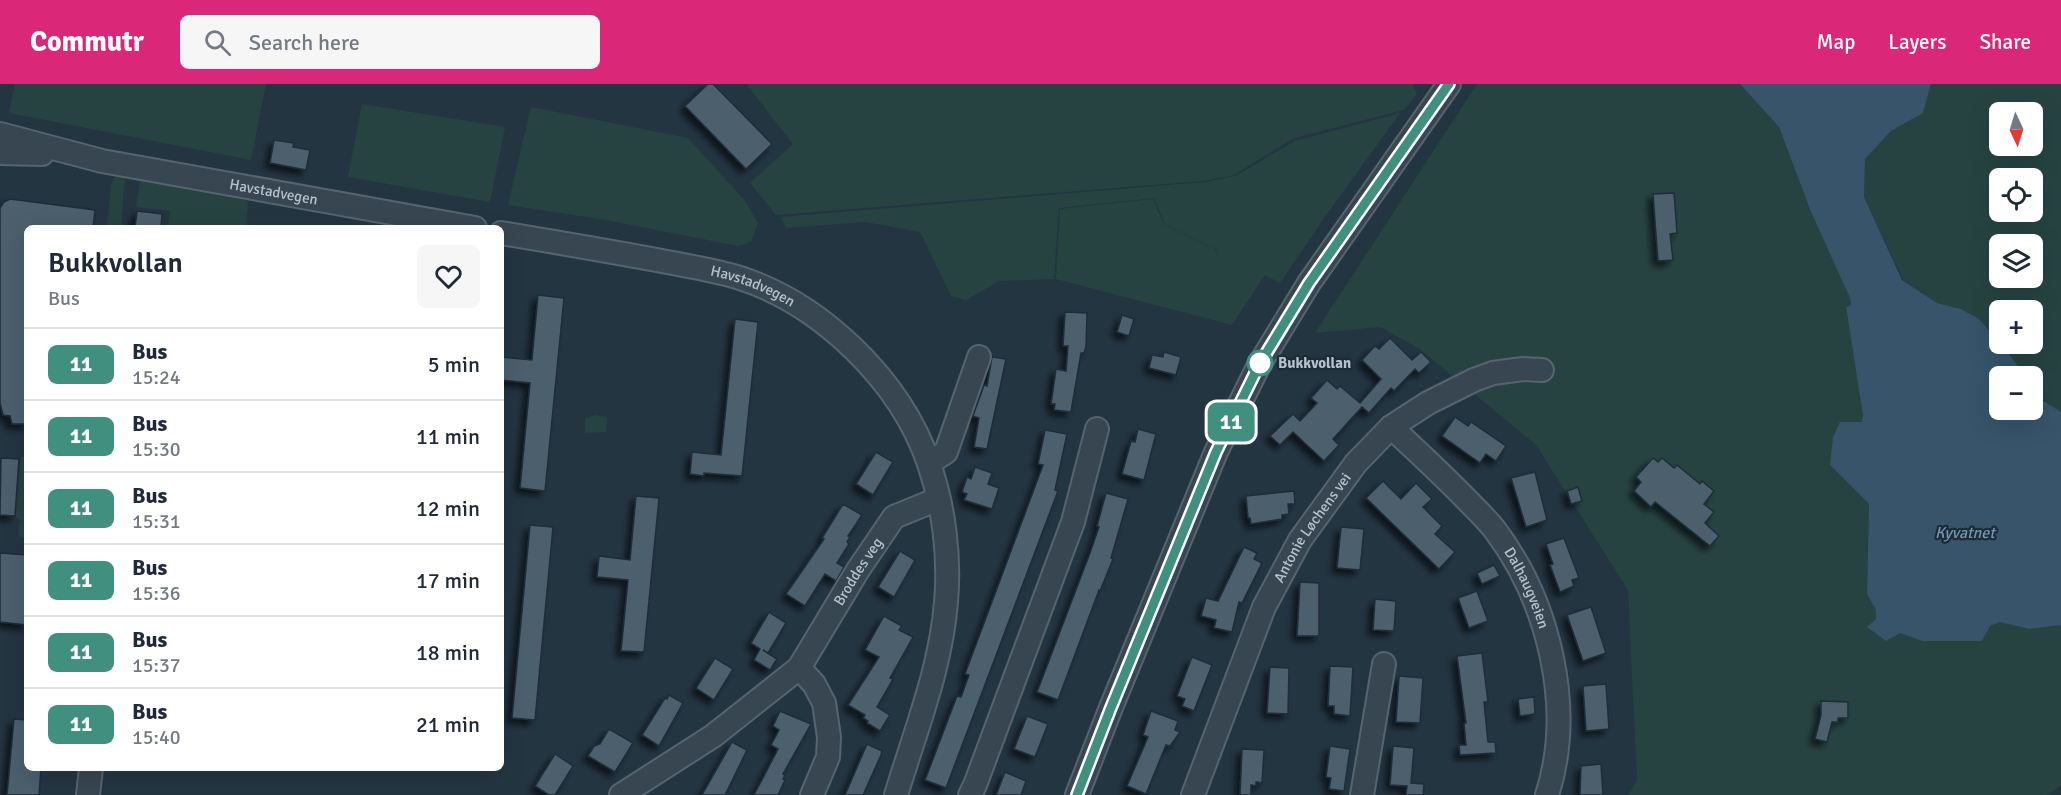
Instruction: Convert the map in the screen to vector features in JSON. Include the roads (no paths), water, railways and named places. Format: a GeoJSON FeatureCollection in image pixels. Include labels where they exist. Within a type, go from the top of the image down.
{"type":"FeatureCollection","features":[{"type":"Feature","properties":{"kind":"street"},"geometry":{"type":"LineString","coordinates":[[1077,795],[1216,452],[1259,365],[1309,283],[1449,84]]}},
{"type":"Feature","properties":{"kind":"street","name":"Havstadvegen"},"geometry":{"type":"LineString","coordinates":[[0,134],[74,154],[459,225]]}},
{"type":"Feature","properties":{"kind":"street","name":"Havstadvegen"},"geometry":{"type":"LineString","coordinates":[[0,153],[74,154]]}},
{"type":"Feature","properties":{"kind":"street","name":"Havstadvegen"},"geometry":{"type":"LineString","coordinates":[[504,234],[706,269],[738,278],[797,305],[843,339],[881,379],[908,419],[929,463],[947,546],[946,603],[938,659],[896,795]]}},
{"type":"Feature","properties":{"kind":"street"},"geometry":{"type":"LineString","coordinates":[[929,463],[946,452],[979,357]]}},
{"type":"Feature","properties":{"kind":"street","name":"Antonie Løchens vei"},"geometry":{"type":"LineString","coordinates":[[1193,795],[1264,607],[1300,540],[1356,463],[1391,427],[1428,403],[1474,380],[1523,369],[1542,370]]}},
{"type":"Feature","properties":{"kind":"street","name":"Dalhaugveien"},"geometry":{"type":"LineString","coordinates":[[1391,427],[1454,486],[1495,529],[1518,564],[1535,599],[1548,640],[1556,681],[1558,743],[1554,775],[1547,795]]}},
{"type":"Feature","properties":{"kind":"street"},"geometry":{"type":"LineString","coordinates":[[970,795],[1073,522],[1097,429]]}},
{"type":"Feature","properties":{"kind":"street","name":"Broddes veg"},"geometry":{"type":"LineString","coordinates":[[621,795],[713,736],[799,668],[858,570],[894,517],[938,499]]}},
{"type":"Feature","properties":{"kind":"street"},"geometry":{"type":"LineString","coordinates":[[1362,795],[1384,664]]}},
{"type":"Feature","properties":{"kind":"street"},"geometry":{"type":"LineString","coordinates":[[799,668],[814,684],[824,703],[829,737],[828,757],[812,795]]}},
{"type":"Feature","properties":{"kind":"street"},"geometry":{"type":"LineString","coordinates":[[88,795],[91,771]]}},
{"type":"Feature","properties":{"kind":"water","name":"Kyvatnet"},"geometry":{"type":"Polygon","coordinates":[[[1740,84],[1931,84],[1923,113],[1891,131],[1865,159],[1864,197],[1902,280],[1937,303],[1961,309],[1979,319],[1989,330],[1989,354],[2009,354],[2018,366],[1989,366],[1989,420],[2043,420],[2043,401],[2061,412],[2061,625],[2029,629],[2000,622],[1990,626],[1982,641],[1922,641],[1900,633],[1886,641],[1867,627],[1876,619],[1876,610],[1867,594],[1869,504],[1830,465],[1833,437],[1840,422],[1862,422],[1863,416],[1846,307],[1851,305],[1850,298],[1811,212],[1779,127],[1740,84]]]}},
{"type":"Feature","properties":{"kind":"place","name":"Bukkvollan"},"geometry":{"type":"Point","coordinates":[1260,363]}}]}
